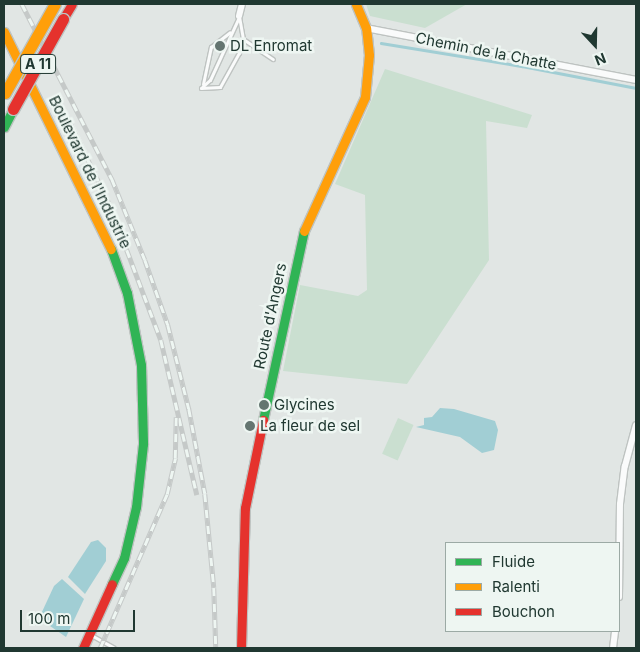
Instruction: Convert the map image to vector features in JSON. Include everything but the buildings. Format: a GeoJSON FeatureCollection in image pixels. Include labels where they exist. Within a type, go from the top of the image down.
{"type":"FeatureCollection","features":[{"type":"Feature","properties":{"kind":"main road","name":"A 11"},"geometry":{"type":"LineString","coordinates":[[4,94],[55,4]]}},
{"type":"Feature","properties":{"kind":"main road","name":"A 11"},"geometry":{"type":"LineString","coordinates":[[4,127],[72,4]]}},
{"type":"Feature","properties":{"kind":"main road","name":"Route d'Angers"},"geometry":{"type":"LineString","coordinates":[[241,648],[241,565],[245,508],[302,236],[365,97],[369,56],[366,28],[356,4]]}},
{"type":"Feature","properties":{"kind":"main road","name":"Boulevard de l'Industrie"},"geometry":{"type":"LineString","coordinates":[[5,36],[109,242],[127,293],[141,365],[143,435],[136,506],[124,558],[83,648]]}},
{"type":"Feature","properties":{"kind":"street"},"geometry":{"type":"LineString","coordinates":[[239,16],[242,4]]}},
{"type":"Feature","properties":{"kind":"street","name":"Chemin de la Chatte"},"geometry":{"type":"LineString","coordinates":[[366,28],[636,80]]}},
{"type":"Feature","properties":{"kind":"street"},"geometry":{"type":"LineString","coordinates":[[620,542],[620,504],[625,466],[636,425]]}},
{"type":"Feature","properties":{"kind":"street"},"geometry":{"type":"LineString","coordinates":[[613,648],[615,632]]}},
{"type":"Feature","properties":{"kind":"lane"},"geometry":{"type":"LineString","coordinates":[[202,86],[210,80],[239,16]]}},
{"type":"Feature","properties":{"kind":"lane"},"geometry":{"type":"LineString","coordinates":[[202,86],[220,87],[243,39],[239,16]]}},
{"type":"Feature","properties":{"kind":"lane"},"geometry":{"type":"LineString","coordinates":[[202,86],[211,47],[231,32]]}},
{"type":"Feature","properties":{"kind":"lane"},"geometry":{"type":"LineString","coordinates":[[243,39],[274,59]]}},
{"type":"Feature","properties":{"kind":"lane"},"geometry":{"type":"LineString","coordinates":[[91,634],[114,648]]}},
{"type":"Feature","properties":{"kind":"green space"},"geometry":{"type":"Polygon","coordinates":[[[366,4],[467,4],[425,28],[370,16],[366,4]]]}},
{"type":"Feature","properties":{"kind":"green space"},"geometry":{"type":"Polygon","coordinates":[[[385,69],[532,115],[527,128],[486,121],[489,260],[407,384],[283,371],[300,285],[358,296],[367,290],[365,195],[335,184],[385,69]]]}},
{"type":"Feature","properties":{"kind":"green space"},"geometry":{"type":"Polygon","coordinates":[[[398,418],[414,425],[398,461],[382,454],[398,418]]]}},
{"type":"Feature","properties":{"kind":"water"},"geometry":{"type":"Polygon","coordinates":[[[440,408],[454,409],[495,421],[498,430],[494,450],[482,453],[460,437],[416,427],[424,425],[424,418],[432,417],[440,408]]]}},
{"type":"Feature","properties":{"kind":"water"},"geometry":{"type":"Polygon","coordinates":[[[98,540],[106,548],[106,561],[85,594],[68,577],[91,542],[98,540]]]}},
{"type":"Feature","properties":{"kind":"water"},"geometry":{"type":"Polygon","coordinates":[[[62,579],[84,599],[66,637],[50,626],[41,614],[54,586],[62,579]]]}},
{"type":"Feature","properties":{"kind":"waterway"},"geometry":{"type":"LineString","coordinates":[[381,43],[522,66],[636,88]]}},
{"type":"Feature","properties":{"kind":"railway"},"geometry":{"type":"LineString","coordinates":[[22,4],[112,179],[145,260],[168,325],[189,409],[205,494],[214,588],[216,648]]}},
{"type":"Feature","properties":{"kind":"railway"},"geometry":{"type":"LineString","coordinates":[[67,116],[110,205],[161,340],[197,495]]}},
{"type":"Feature","properties":{"kind":"railway"},"geometry":{"type":"LineString","coordinates":[[100,648],[167,494],[175,458],[176,417]]}},
{"type":"Feature","properties":{"kind":"traffic: fast"},"geometry":{"type":"LineString","coordinates":[[4,127],[13,109]]}},
{"type":"Feature","properties":{"kind":"traffic: fast"},"geometry":{"type":"LineString","coordinates":[[263,420],[304,231]]}},
{"type":"Feature","properties":{"kind":"traffic: fast"},"geometry":{"type":"LineString","coordinates":[[111,249],[127,293],[141,365],[143,444],[136,507],[124,558],[112,584]]}},
{"type":"Feature","properties":{"kind":"traffic: slow"},"geometry":{"type":"LineString","coordinates":[[5,93],[55,4]]}},
{"type":"Feature","properties":{"kind":"traffic: slow"},"geometry":{"type":"LineString","coordinates":[[304,231],[365,97],[369,55],[366,28],[356,4]]}},
{"type":"Feature","properties":{"kind":"traffic: slow"},"geometry":{"type":"LineString","coordinates":[[4,32],[111,249]]}},
{"type":"Feature","properties":{"kind":"traffic: jam"},"geometry":{"type":"LineString","coordinates":[[63,19],[72,4]]}},
{"type":"Feature","properties":{"kind":"traffic: jam"},"geometry":{"type":"LineString","coordinates":[[13,109],[63,19]]}},
{"type":"Feature","properties":{"kind":"traffic: jam"},"geometry":{"type":"LineString","coordinates":[[241,648],[245,508],[263,420]]}},
{"type":"Feature","properties":{"kind":"traffic: jam"},"geometry":{"type":"LineString","coordinates":[[83,648],[112,584]]}},
{"type":"Feature","properties":{"kind":"place","name":"DL Enromat"},"geometry":{"type":"Point","coordinates":[220,46]}},
{"type":"Feature","properties":{"kind":"place","name":"Glycines"},"geometry":{"type":"Point","coordinates":[264,405]}},
{"type":"Feature","properties":{"kind":"place","name":"La fleur de sel"},"geometry":{"type":"Point","coordinates":[250,426]}}]}
